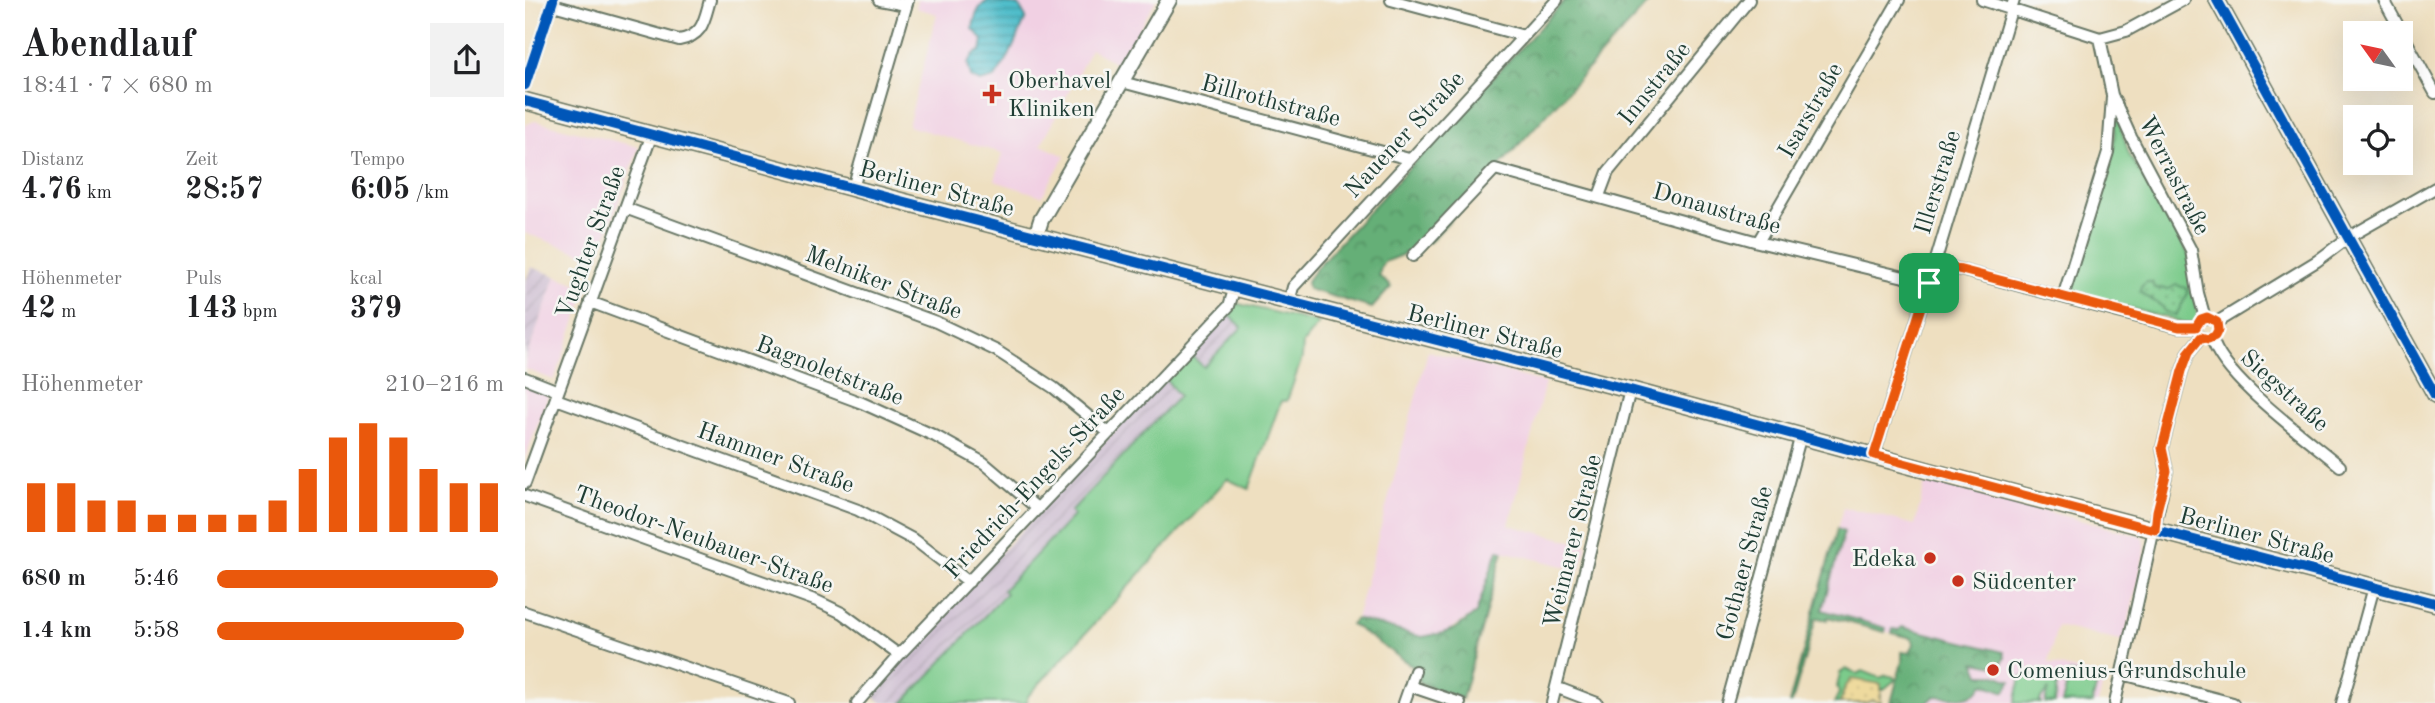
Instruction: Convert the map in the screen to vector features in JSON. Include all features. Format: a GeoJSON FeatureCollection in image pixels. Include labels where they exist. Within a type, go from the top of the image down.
{"type":"FeatureCollection","features":[{"type":"Feature","properties":{"kind":"main road","name":"Berliner Straße"},"geometry":{"type":"LineString","coordinates":[[525,101],[2435,603]]}},
{"type":"Feature","properties":{"kind":"street"},"geometry":{"type":"LineString","coordinates":[[525,85],[553,2],[679,40],[692,37],[703,26],[710,0]]}},
{"type":"Feature","properties":{"kind":"street"},"geometry":{"type":"LineString","coordinates":[[853,188],[907,3],[879,0]]}},
{"type":"Feature","properties":{"kind":"street"},"geometry":{"type":"LineString","coordinates":[[1036,236],[1041,220],[1169,0]]}},
{"type":"Feature","properties":{"kind":"street"},"geometry":{"type":"LineString","coordinates":[[1391,0],[1524,36]]}},
{"type":"Feature","properties":{"kind":"street","name":"Nauener Straße"},"geometry":{"type":"LineString","coordinates":[[1289,302],[1293,287],[1557,0]]}},
{"type":"Feature","properties":{"kind":"street","name":"Innstraße"},"geometry":{"type":"LineString","coordinates":[[1599,196],[1608,172],[1749,0]]}},
{"type":"Feature","properties":{"kind":"street","name":"Isarstraße"},"geometry":{"type":"LineString","coordinates":[[1758,242],[1899,0]]}},
{"type":"Feature","properties":{"kind":"street"},"geometry":{"type":"LineString","coordinates":[[1982,0],[2012,5],[2101,37],[2126,31],[2183,0]]}},
{"type":"Feature","properties":{"kind":"street"},"geometry":{"type":"LineString","coordinates":[[2217,0],[2435,395]]}},
{"type":"Feature","properties":{"kind":"street"},"geometry":{"type":"LineString","coordinates":[[2384,0],[2435,93]]}},
{"type":"Feature","properties":{"kind":"street","name":"Illerstraße"},"geometry":{"type":"LineString","coordinates":[[1874,455],[1929,283],[2012,5]]}},
{"type":"Feature","properties":{"kind":"street","name":"Werrastraße"},"geometry":{"type":"LineString","coordinates":[[2101,37],[2112,94],[2131,137],[2191,250],[2205,318]]}},
{"type":"Feature","properties":{"kind":"street","name":"Billrothstraße"},"geometry":{"type":"LineString","coordinates":[[1122,82],[1409,159]]}},
{"type":"Feature","properties":{"kind":"street","name":"Werrastraße"},"geometry":{"type":"LineString","coordinates":[[2063,297],[2108,152],[2112,94]]}},
{"type":"Feature","properties":{"kind":"street","name":"Vughter Straße"},"geometry":{"type":"LineString","coordinates":[[525,483],[652,134]]}},
{"type":"Feature","properties":{"kind":"street","name":"Donaustraße"},"geometry":{"type":"LineString","coordinates":[[1413,256],[1496,169],[1758,242],[1929,283]]}},
{"type":"Feature","properties":{"kind":"street"},"geometry":{"type":"LineString","coordinates":[[2217,322],[2317,261],[2349,237],[2435,188]]}},
{"type":"Feature","properties":{"kind":"street","name":"Melniker Straße"},"geometry":{"type":"LineString","coordinates":[[625,208],[936,322],[997,351],[1054,388],[1109,433]]}},
{"type":"Feature","properties":{"kind":"street"},"geometry":{"type":"LineString","coordinates":[[1935,263],[2203,334],[2218,330],[2217,322],[2210,317],[2199,322],[2203,334]]}},
{"type":"Feature","properties":{"kind":"street","name":"Friedrich-Engels-Straße"},"geometry":{"type":"LineString","coordinates":[[857,703],[899,655],[1229,306],[1235,287]]}},
{"type":"Feature","properties":{"kind":"street","name":"Bagnoletstraße"},"geometry":{"type":"LineString","coordinates":[[590,302],[862,403],[936,436],[984,463],[1038,509]]}},
{"type":"Feature","properties":{"kind":"street"},"geometry":{"type":"LineString","coordinates":[[2115,703],[2167,471],[2162,448],[2182,371],[2189,352],[2203,334]]}},
{"type":"Feature","properties":{"kind":"street","name":"Siegstraße"},"geometry":{"type":"LineString","coordinates":[[2203,334],[2235,376],[2340,466]]}},
{"type":"Feature","properties":{"kind":"street","name":"Hammer Straße"},"geometry":{"type":"LineString","coordinates":[[525,379],[557,395],[866,513],[916,541],[969,582]]}},
{"type":"Feature","properties":{"kind":"street","name":"Weimarer Straße"},"geometry":{"type":"LineString","coordinates":[[1552,703],[1558,688],[1630,390]]}},
{"type":"Feature","properties":{"kind":"street","name":"Gothaer Straße"},"geometry":{"type":"LineString","coordinates":[[1727,703],[1801,435]]}},
{"type":"Feature","properties":{"kind":"street","name":"Theodor-Neubauer-Straße"},"geometry":{"type":"LineString","coordinates":[[525,496],[829,606],[865,628],[899,655]]}},
{"type":"Feature","properties":{"kind":"street"},"geometry":{"type":"LineString","coordinates":[[2342,703],[2374,587]]}},
{"type":"Feature","properties":{"kind":"street"},"geometry":{"type":"LineString","coordinates":[[525,612],[789,703]]}},
{"type":"Feature","properties":{"kind":"street"},"geometry":{"type":"LineString","coordinates":[[1405,703],[1415,671]]}},
{"type":"Feature","properties":{"kind":"street"},"geometry":{"type":"LineString","coordinates":[[2122,674],[2232,703]]}},
{"type":"Feature","properties":{"kind":"street"},"geometry":{"type":"LineString","coordinates":[[1410,685],[1460,703]]}},
{"type":"Feature","properties":{"kind":"street"},"geometry":{"type":"LineString","coordinates":[[1558,688],[1597,703]]}},
{"type":"Feature","properties":{"kind":"shaded area","name":"Oberhavel Kliniken"},"geometry":{"type":"Polygon","coordinates":[[[918,0],[1156,0],[1118,64],[1091,49],[1041,145],[1065,156],[1042,196],[995,181],[1002,153],[908,126],[937,14],[916,8],[918,0]]]}},
{"type":"Feature","properties":{"kind":"shaded area"},"geometry":{"type":"Polygon","coordinates":[[[535,121],[639,147],[597,259],[525,233],[525,125],[535,121]]]}},
{"type":"Feature","properties":{"kind":"shaded area"},"geometry":{"type":"Polygon","coordinates":[[[531,267],[556,276],[525,361],[525,283],[531,267]]]}},
{"type":"Feature","properties":{"kind":"shaded area"},"geometry":{"type":"Polygon","coordinates":[[[556,276],[588,288],[554,380],[525,369],[525,361],[556,276]]]}},
{"type":"Feature","properties":{"kind":"shaded area"},"geometry":{"type":"Polygon","coordinates":[[[1227,312],[1242,326],[1203,367],[1165,379],[1179,396],[1071,511],[1073,516],[1003,590],[1006,593],[902,703],[882,703],[869,692],[1227,312]]]}},
{"type":"Feature","properties":{"kind":"shaded area"},"geometry":{"type":"Polygon","coordinates":[[[1428,351],[1545,383],[1509,525],[1587,545],[1580,570],[1498,550],[1476,613],[1443,633],[1422,637],[1356,619],[1428,351]]]}},
{"type":"Feature","properties":{"kind":"shaded area"},"geometry":{"type":"Polygon","coordinates":[[[525,385],[549,393],[525,459],[525,385]]]}},
{"type":"Feature","properties":{"kind":"shaded area"},"geometry":{"type":"Polygon","coordinates":[[[1926,479],[2143,537],[2145,550],[2124,642],[2057,626],[2048,663],[2105,677],[2098,703],[1900,703],[1920,631],[1902,627],[1899,635],[1814,612],[1843,508],[1915,525],[1926,479]]]}},
{"type":"Feature","properties":{"kind":"green space"},"geometry":{"type":"Polygon","coordinates":[[[1565,0],[1651,0],[1430,242],[1420,244],[1409,252],[1384,262],[1379,276],[1391,287],[1372,308],[1308,289],[1307,281],[1317,267],[1565,0]]]}},
{"type":"Feature","properties":{"kind":"green space"},"geometry":{"type":"Polygon","coordinates":[[[2116,112],[2129,154],[2189,255],[2198,319],[2194,325],[2072,293],[2071,285],[2113,154],[2116,112]],[[2153,288],[2140,292],[2176,315],[2188,293],[2153,288]]]}},
{"type":"Feature","properties":{"kind":"green space"},"geometry":{"type":"Polygon","coordinates":[[[2146,282],[2152,282],[2154,288],[2169,289],[2176,285],[2186,288],[2188,293],[2176,315],[2165,312],[2163,307],[2140,292],[2146,282]]]}},
{"type":"Feature","properties":{"kind":"green space"},"geometry":{"type":"Polygon","coordinates":[[[1235,303],[1319,323],[1303,343],[1302,358],[1287,401],[1281,401],[1249,489],[1227,479],[1028,696],[1026,703],[903,703],[1006,593],[1003,590],[1073,516],[1071,511],[1179,396],[1165,378],[1188,353],[1204,367],[1242,327],[1227,312],[1235,303]]]}},
{"type":"Feature","properties":{"kind":"green space"},"geometry":{"type":"Polygon","coordinates":[[[1837,529],[1844,532],[1822,610],[1886,628],[1885,632],[1828,617],[1827,620],[1816,618],[1792,703],[1789,703],[1837,529]]]}},
{"type":"Feature","properties":{"kind":"green space"},"geometry":{"type":"Polygon","coordinates":[[[1498,550],[1503,551],[1462,699],[1423,685],[1419,681],[1418,670],[1351,624],[1356,619],[1422,637],[1456,628],[1476,613],[1498,550]]]}},
{"type":"Feature","properties":{"kind":"green space"},"geometry":{"type":"Polygon","coordinates":[[[1902,627],[2004,652],[2005,657],[2000,667],[1975,662],[1980,675],[1996,675],[2011,681],[2005,692],[1983,684],[1974,694],[1968,696],[1935,696],[1927,703],[1891,703],[1902,662],[1902,652],[1910,653],[1914,644],[1912,638],[1892,633],[1893,629],[1899,630],[1902,627]]]}},
{"type":"Feature","properties":{"kind":"green space"},"geometry":{"type":"Polygon","coordinates":[[[1846,669],[1857,674],[1863,671],[1880,678],[1886,675],[1894,677],[1895,680],[1884,689],[1881,689],[1880,684],[1845,687],[1840,703],[1834,703],[1839,693],[1837,687],[1840,673],[1846,669]]]}},
{"type":"Feature","properties":{"kind":"green space"},"geometry":{"type":"Polygon","coordinates":[[[2041,670],[2051,674],[2057,683],[2055,703],[2045,703],[2048,689],[2039,702],[2042,703],[2015,703],[2021,677],[2041,670]]]}},
{"type":"Feature","properties":{"kind":"green space"},"geometry":{"type":"Polygon","coordinates":[[[2070,673],[2098,680],[2092,703],[2062,703],[2070,673]]]}},
{"type":"Feature","properties":{"kind":"sand"},"geometry":{"type":"Polygon","coordinates":[[[1852,679],[1881,684],[1881,703],[1873,700],[1867,703],[1840,703],[1845,687],[1852,679]]]}},
{"type":"Feature","properties":{"kind":"water"},"geometry":{"type":"Polygon","coordinates":[[[989,0],[1019,6],[1026,18],[1009,56],[995,78],[980,82],[971,77],[968,64],[974,54],[981,51],[983,40],[973,29],[979,9],[989,0]]]}},
{"type":"Feature","properties":{"kind":"cycle path"},"geometry":{"type":"LineString","coordinates":[[525,85],[553,0]]}},
{"type":"Feature","properties":{"kind":"cycle path"},"geometry":{"type":"LineString","coordinates":[[2217,0],[2435,395]]}},
{"type":"Feature","properties":{"kind":"cycle path"},"geometry":{"type":"LineString","coordinates":[[525,101],[2435,603]]}},
{"type":"Feature","properties":{"kind":"place","name":"Oberhavel Kliniken"},"geometry":{"type":"Point","coordinates":[992,94]}},
{"type":"Feature","properties":{"kind":"place","name":"Edeka"},"geometry":{"type":"Point","coordinates":[1930,558]}},
{"type":"Feature","properties":{"kind":"place","name":"Südcenter"},"geometry":{"type":"Point","coordinates":[1958,581]}},
{"type":"Feature","properties":{"kind":"place","name":"Comenius-Grundschule"},"geometry":{"type":"Point","coordinates":[1993,670]}},
{"type":"Feature","properties":{"kind":"route"},"geometry":{"type":"LineString","coordinates":[[1935,263],[2179,327],[2196,327],[2207,317],[2217,322],[2218,330],[2215,336],[2208,339],[2201,337],[2189,352],[2182,371],[2162,448],[2167,471],[2155,530],[1874,455],[1929,283],[1935,263]]}}]}
